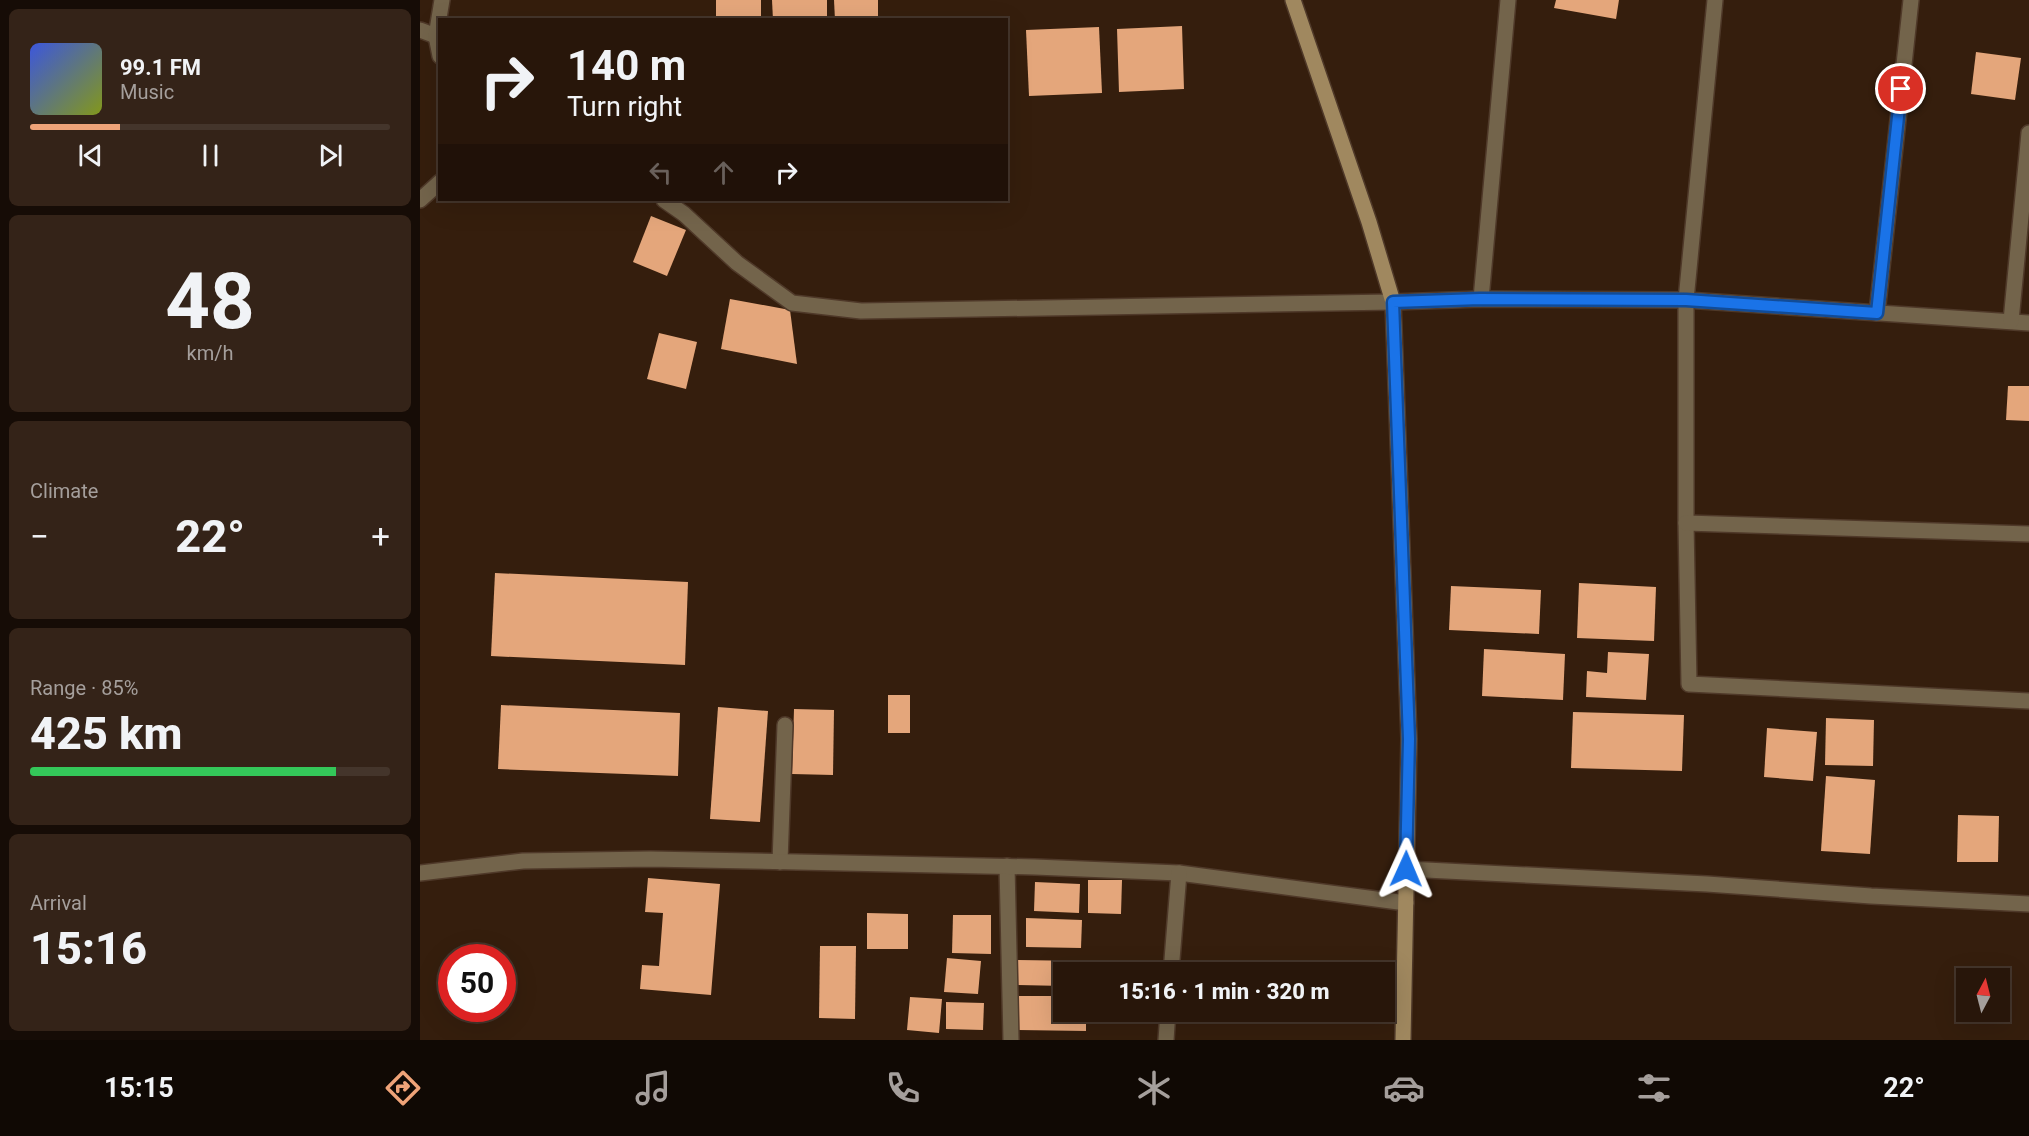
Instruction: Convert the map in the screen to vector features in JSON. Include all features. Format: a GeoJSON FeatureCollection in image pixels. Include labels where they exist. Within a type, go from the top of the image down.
{"type":"FeatureCollection","features":[{"type":"Feature","properties":{"kind":"main road"},"geometry":{"type":"LineString","coordinates":[[1293,0],[1369,222],[1393,302],[1409,739],[1403,1040]]}},
{"type":"Feature","properties":{"kind":"street"},"geometry":{"type":"LineString","coordinates":[[439,18],[442,0]]}},
{"type":"Feature","properties":{"kind":"street"},"geometry":{"type":"LineString","coordinates":[[1480,299],[1508,0]]}},
{"type":"Feature","properties":{"kind":"street"},"geometry":{"type":"LineString","coordinates":[[1715,0],[1686,300],[1689,684],[2029,701]]}},
{"type":"Feature","properties":{"kind":"street"},"geometry":{"type":"LineString","coordinates":[[1877,313],[1911,0]]}},
{"type":"Feature","properties":{"kind":"street"},"geometry":{"type":"LineString","coordinates":[[438,24],[436,36],[438,46]]}},
{"type":"Feature","properties":{"kind":"street"},"geometry":{"type":"LineString","coordinates":[[420,30],[436,36]]}},
{"type":"Feature","properties":{"kind":"street"},"geometry":{"type":"LineString","coordinates":[[2011,321],[2029,133]]}},
{"type":"Feature","properties":{"kind":"street"},"geometry":{"type":"LineString","coordinates":[[420,200],[438,184]]}},
{"type":"Feature","properties":{"kind":"street"},"geometry":{"type":"LineString","coordinates":[[665,201],[684,214],[737,263],[792,303],[861,311],[1480,299],[1686,300],[2029,323]]}},
{"type":"Feature","properties":{"kind":"street"},"geometry":{"type":"LineString","coordinates":[[1686,523],[2029,534]]}},
{"type":"Feature","properties":{"kind":"street"},"geometry":{"type":"LineString","coordinates":[[780,862],[785,725]]}},
{"type":"Feature","properties":{"kind":"street"},"geometry":{"type":"LineString","coordinates":[[420,873],[523,861],[650,859],[1007,866],[1179,873],[1406,903]]}},
{"type":"Feature","properties":{"kind":"street"},"geometry":{"type":"LineString","coordinates":[[1007,866],[1011,1040]]}},
{"type":"Feature","properties":{"kind":"street"},"geometry":{"type":"LineString","coordinates":[[1406,869],[1707,884],[1871,896],[2029,904]]}},
{"type":"Feature","properties":{"kind":"street"},"geometry":{"type":"LineString","coordinates":[[1172,962],[1179,873]]}},
{"type":"Feature","properties":{"kind":"street"},"geometry":{"type":"LineString","coordinates":[[1166,1040],[1167,1022]]}},
{"type":"Feature","properties":{"kind":"building"},"geometry":{"type":"Polygon","coordinates":[[[716,0],[761,0],[761,18],[716,18],[716,0]]]}},
{"type":"Feature","properties":{"kind":"building"},"geometry":{"type":"Polygon","coordinates":[[[772,0],[827,0],[827,18],[773,18],[772,0]]]}},
{"type":"Feature","properties":{"kind":"building"},"geometry":{"type":"Polygon","coordinates":[[[834,0],[878,0],[878,18],[835,18],[834,0]]]}},
{"type":"Feature","properties":{"kind":"building"},"geometry":{"type":"Polygon","coordinates":[[[1556,0],[1619,0],[1616,19],[1554,8],[1556,0]]]}},
{"type":"Feature","properties":{"kind":"building"},"geometry":{"type":"Polygon","coordinates":[[[1182,26],[1184,89],[1119,92],[1117,29],[1182,26]]]}},
{"type":"Feature","properties":{"kind":"building"},"geometry":{"type":"Polygon","coordinates":[[[1099,27],[1102,93],[1029,96],[1026,30],[1099,27]]]}},
{"type":"Feature","properties":{"kind":"building"},"geometry":{"type":"Polygon","coordinates":[[[1008,50],[1010,98],[1008,98],[1008,50]]]}},
{"type":"Feature","properties":{"kind":"building"},"geometry":{"type":"Polygon","coordinates":[[[1976,52],[2021,58],[2015,100],[1971,94],[1976,52]]]}},
{"type":"Feature","properties":{"kind":"building"},"geometry":{"type":"Polygon","coordinates":[[[651,216],[686,230],[667,276],[633,262],[651,216]]]}},
{"type":"Feature","properties":{"kind":"building"},"geometry":{"type":"Polygon","coordinates":[[[730,299],[790,310],[797,364],[721,349],[730,299]]]}},
{"type":"Feature","properties":{"kind":"building"},"geometry":{"type":"Polygon","coordinates":[[[659,333],[697,342],[686,389],[647,379],[659,333]]]}},
{"type":"Feature","properties":{"kind":"building"},"geometry":{"type":"Polygon","coordinates":[[[2008,386],[2029,386],[2029,421],[2006,420],[2008,386]]]}},
{"type":"Feature","properties":{"kind":"building"},"geometry":{"type":"Polygon","coordinates":[[[495,573],[688,582],[685,665],[491,656],[495,573]]]}},
{"type":"Feature","properties":{"kind":"building"},"geometry":{"type":"Polygon","coordinates":[[[1579,583],[1656,587],[1654,641],[1577,638],[1579,583]]]}},
{"type":"Feature","properties":{"kind":"building"},"geometry":{"type":"Polygon","coordinates":[[[1451,586],[1541,590],[1539,634],[1449,630],[1451,586]]]}},
{"type":"Feature","properties":{"kind":"building"},"geometry":{"type":"Polygon","coordinates":[[[1484,649],[1565,654],[1563,700],[1482,696],[1484,649]]]}},
{"type":"Feature","properties":{"kind":"building"},"geometry":{"type":"Polygon","coordinates":[[[1608,652],[1649,654],[1646,700],[1586,697],[1587,671],[1607,673],[1608,652]]]}},
{"type":"Feature","properties":{"kind":"building"},"geometry":{"type":"Polygon","coordinates":[[[888,695],[910,695],[910,733],[888,733],[888,695]]]}},
{"type":"Feature","properties":{"kind":"building"},"geometry":{"type":"Polygon","coordinates":[[[501,705],[680,713],[678,776],[498,769],[501,705]]]}},
{"type":"Feature","properties":{"kind":"building"},"geometry":{"type":"Polygon","coordinates":[[[718,707],[768,711],[760,822],[710,819],[718,707]]]}},
{"type":"Feature","properties":{"kind":"building"},"geometry":{"type":"Polygon","coordinates":[[[794,709],[834,710],[833,775],[792,774],[794,709]]]}},
{"type":"Feature","properties":{"kind":"building"},"geometry":{"type":"Polygon","coordinates":[[[1573,712],[1684,715],[1682,771],[1571,768],[1573,712]]]}},
{"type":"Feature","properties":{"kind":"building"},"geometry":{"type":"Polygon","coordinates":[[[1826,718],[1874,720],[1873,766],[1825,765],[1826,718]]]}},
{"type":"Feature","properties":{"kind":"building"},"geometry":{"type":"Polygon","coordinates":[[[1767,728],[1817,732],[1813,781],[1764,777],[1767,728]]]}},
{"type":"Feature","properties":{"kind":"building"},"geometry":{"type":"Polygon","coordinates":[[[1826,776],[1875,780],[1870,854],[1821,851],[1826,776]]]}},
{"type":"Feature","properties":{"kind":"building"},"geometry":{"type":"Polygon","coordinates":[[[1958,815],[1999,816],[1998,862],[1957,862],[1958,815]]]}},
{"type":"Feature","properties":{"kind":"building"},"geometry":{"type":"Polygon","coordinates":[[[648,878],[720,884],[711,995],[640,989],[642,965],[659,966],[663,913],[645,912],[648,878]]]}},
{"type":"Feature","properties":{"kind":"building"},"geometry":{"type":"Polygon","coordinates":[[[1088,880],[1122,880],[1121,914],[1088,913],[1088,880]]]}},
{"type":"Feature","properties":{"kind":"building"},"geometry":{"type":"Polygon","coordinates":[[[1035,882],[1080,884],[1079,913],[1034,911],[1035,882]]]}},
{"type":"Feature","properties":{"kind":"building"},"geometry":{"type":"Polygon","coordinates":[[[867,913],[908,914],[908,949],[867,949],[867,913]]]}},
{"type":"Feature","properties":{"kind":"building"},"geometry":{"type":"Polygon","coordinates":[[[953,915],[991,915],[991,954],[952,953],[953,915]]]}},
{"type":"Feature","properties":{"kind":"building"},"geometry":{"type":"Polygon","coordinates":[[[1026,918],[1082,920],[1081,948],[1026,947],[1026,918]]]}},
{"type":"Feature","properties":{"kind":"building"},"geometry":{"type":"Polygon","coordinates":[[[820,946],[856,946],[855,1019],[819,1018],[820,946]]]}},
{"type":"Feature","properties":{"kind":"building"},"geometry":{"type":"Polygon","coordinates":[[[947,958],[981,961],[978,994],[944,992],[947,958]]]}},
{"type":"Feature","properties":{"kind":"building"},"geometry":{"type":"Polygon","coordinates":[[[1018,960],[1085,961],[1053,962],[1053,986],[1018,985],[1018,960]]]}},
{"type":"Feature","properties":{"kind":"building"},"geometry":{"type":"Polygon","coordinates":[[[1018,996],[1053,996],[1053,1022],[1086,1022],[1086,1031],[1018,1030],[1018,996]]]}},
{"type":"Feature","properties":{"kind":"building"},"geometry":{"type":"Polygon","coordinates":[[[910,997],[942,999],[939,1033],[907,1030],[910,997]]]}},
{"type":"Feature","properties":{"kind":"building"},"geometry":{"type":"Polygon","coordinates":[[[946,1002],[984,1003],[983,1030],[946,1029],[946,1002]]]}},
{"type":"Feature","properties":{"kind":"route"},"geometry":{"type":"LineString","coordinates":[[1406,869],[1409,739],[1393,302],[1480,299],[1686,300],[1877,313],[1901,89]]}}]}
